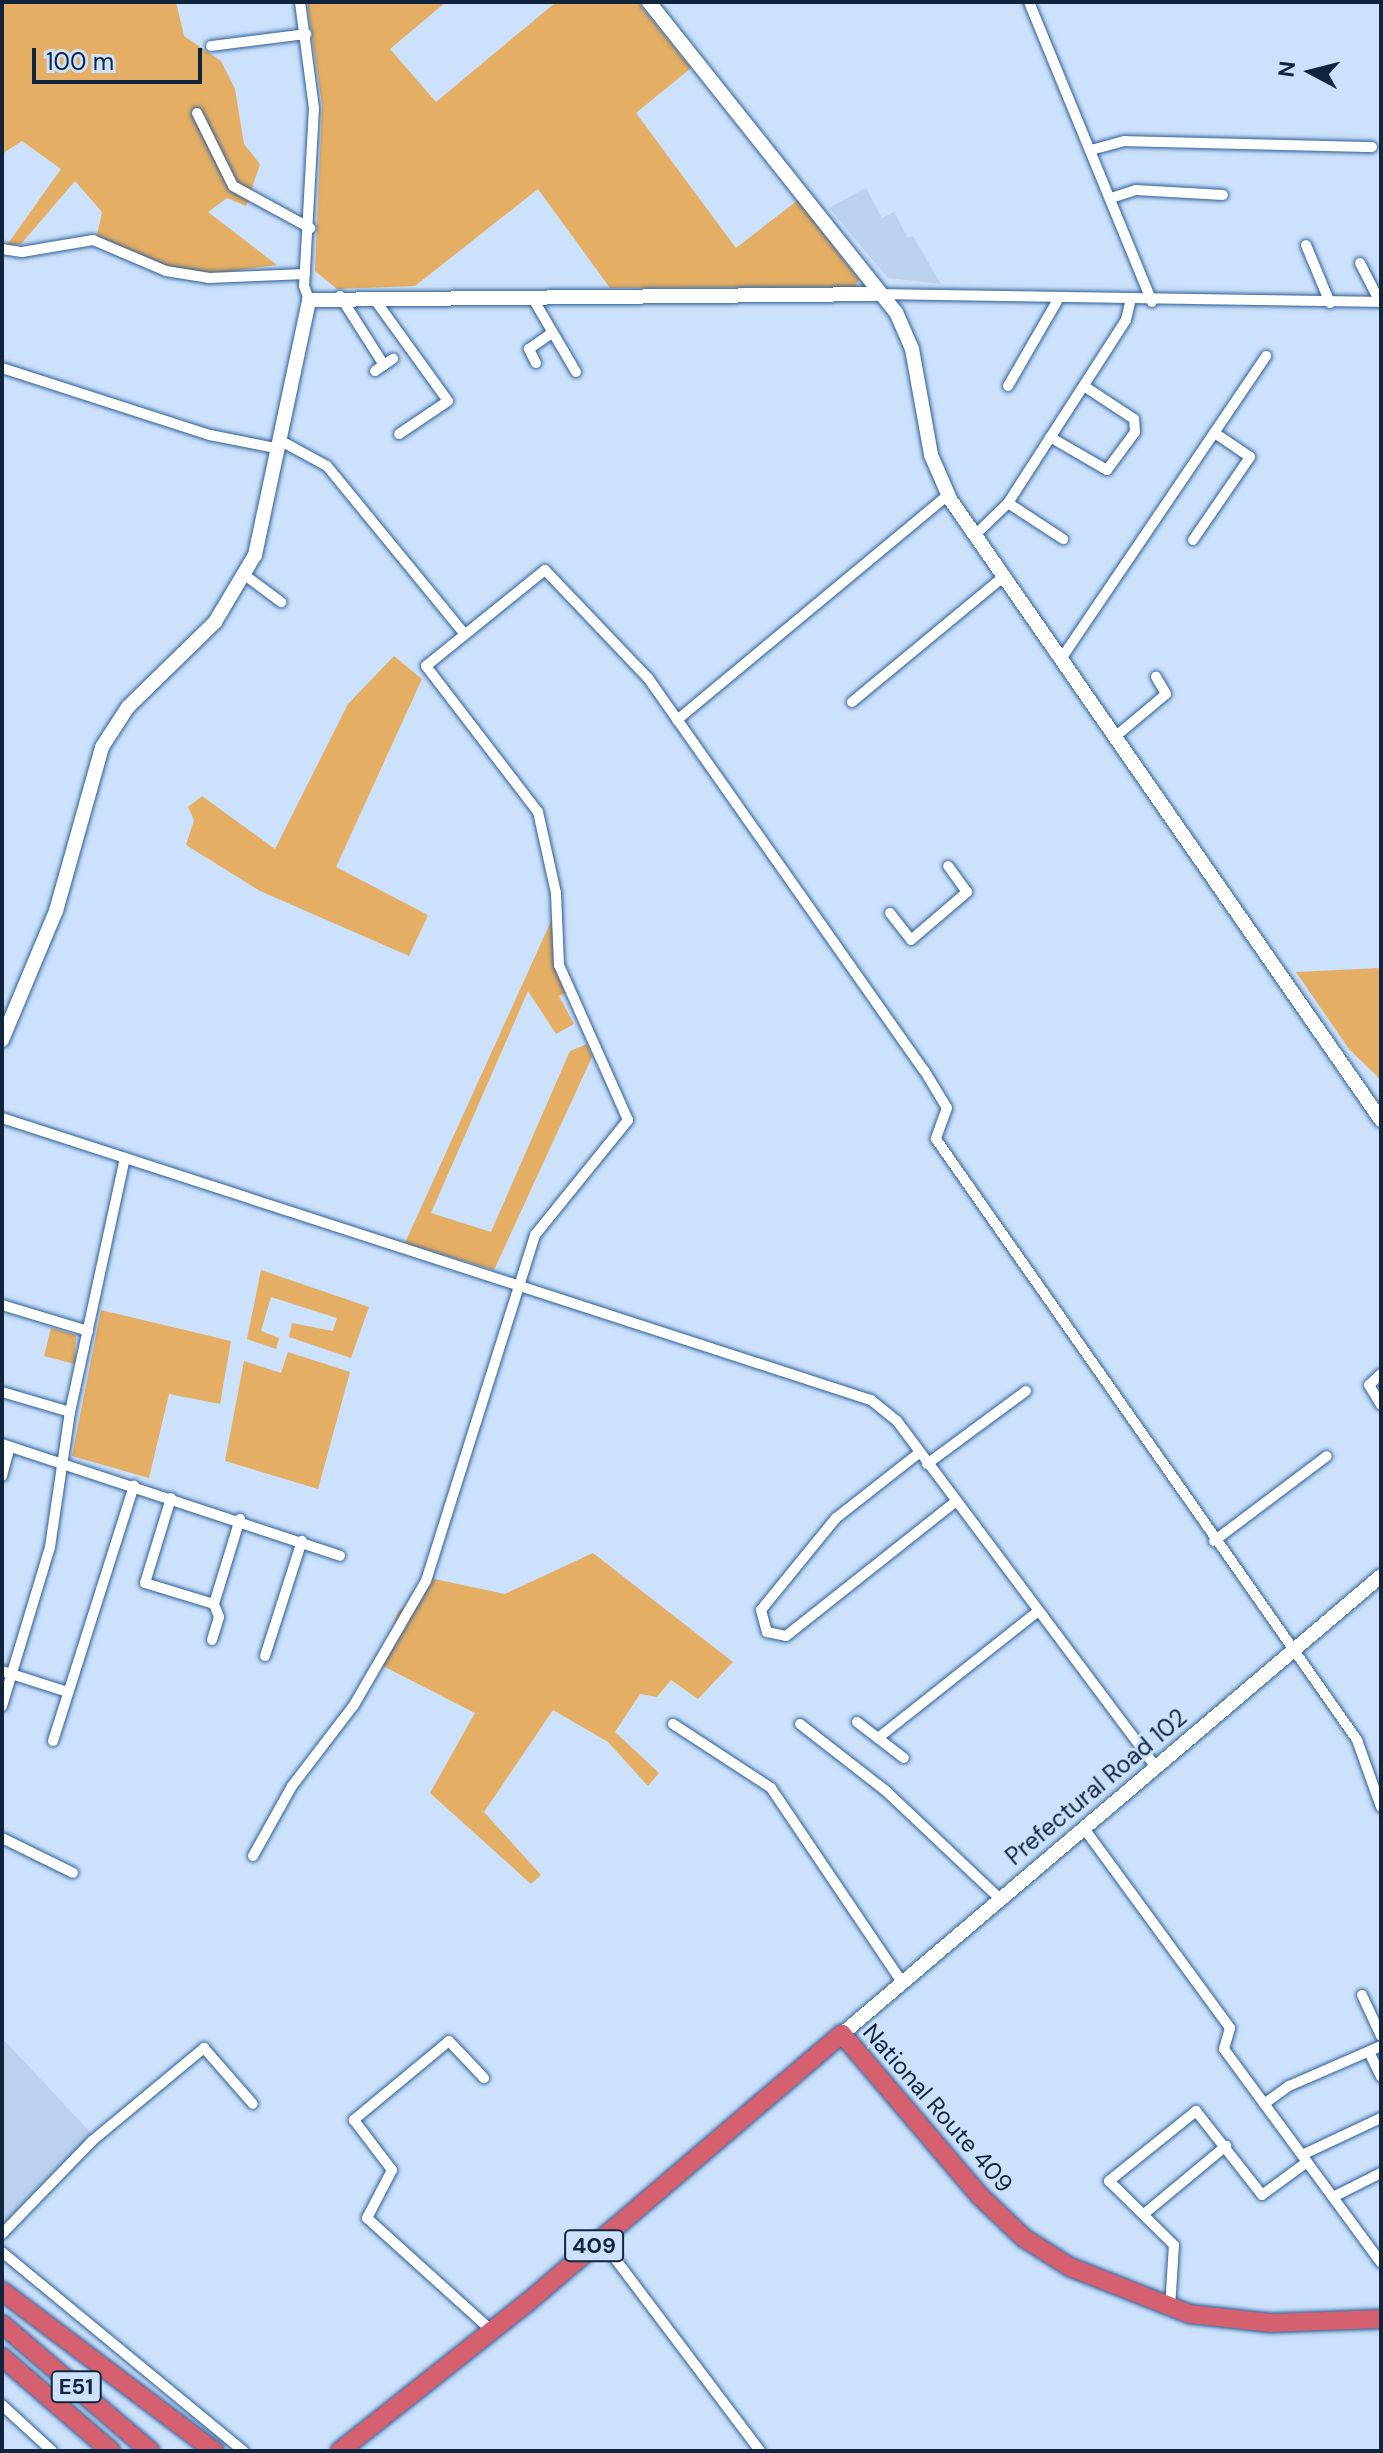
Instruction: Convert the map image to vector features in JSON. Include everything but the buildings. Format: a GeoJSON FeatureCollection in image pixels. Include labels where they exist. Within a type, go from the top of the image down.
{"type":"FeatureCollection","features":[{"type":"Feature","properties":{"kind":"highway","name":"National Route 409"},"geometry":{"type":"LineString","coordinates":[[340,2451],[601,2240],[842,2034],[950,2163],[1024,2238],[1102,2284],[1170,2309],[1243,2322],[1381,2319]]}},
{"type":"Feature","properties":{"kind":"highway"},"geometry":{"type":"LineString","coordinates":[[2,2291],[214,2451]]}},
{"type":"Feature","properties":{"kind":"highway","name":"E51"},"geometry":{"type":"LineString","coordinates":[[2,2324],[150,2451]]}},
{"type":"Feature","properties":{"kind":"highway","name":"E51"},"geometry":{"type":"LineString","coordinates":[[2,2357],[111,2451]]}},
{"type":"Feature","properties":{"kind":"street"},"geometry":{"type":"LineString","coordinates":[[2,1040],[66,883],[102,747],[128,707],[215,622],[246,576],[264,528],[309,300],[305,274],[310,228],[314,108],[300,2]]}},
{"type":"Feature","properties":{"kind":"street"},"geometry":{"type":"LineString","coordinates":[[649,2],[881,294],[912,349],[931,455],[948,495],[1381,1120]]}},
{"type":"Feature","properties":{"kind":"street"},"geometry":{"type":"LineString","coordinates":[[1029,2],[1152,302]]}},
{"type":"Feature","properties":{"kind":"street"},"geometry":{"type":"LineString","coordinates":[[211,46],[306,34]]}},
{"type":"Feature","properties":{"kind":"street"},"geometry":{"type":"LineString","coordinates":[[197,113],[233,186],[310,228]]}},
{"type":"Feature","properties":{"kind":"street"},"geometry":{"type":"LineString","coordinates":[[1091,150],[1125,141],[1372,147]]}},
{"type":"Feature","properties":{"kind":"street"},"geometry":{"type":"LineString","coordinates":[[1111,198],[1136,190],[1223,195]]}},
{"type":"Feature","properties":{"kind":"street"},"geometry":{"type":"LineString","coordinates":[[2,249],[22,252],[93,240],[166,271],[209,278],[305,274]]}},
{"type":"Feature","properties":{"kind":"street"},"geometry":{"type":"LineString","coordinates":[[1306,245],[1330,303]]}},
{"type":"Feature","properties":{"kind":"street"},"geometry":{"type":"LineString","coordinates":[[309,300],[339,295],[881,294],[1057,301],[1380,302],[1360,263]]}},
{"type":"Feature","properties":{"kind":"street"},"geometry":{"type":"LineString","coordinates":[[339,295],[384,365]]}},
{"type":"Feature","properties":{"kind":"street"},"geometry":{"type":"LineString","coordinates":[[373,296],[448,401],[399,434]]}},
{"type":"Feature","properties":{"kind":"street"},"geometry":{"type":"LineString","coordinates":[[532,297],[576,372]]}},
{"type":"Feature","properties":{"kind":"street"},"geometry":{"type":"LineString","coordinates":[[1008,386],[1057,301]]}},
{"type":"Feature","properties":{"kind":"street"},"geometry":{"type":"LineString","coordinates":[[974,536],[1008,503],[1126,320],[1130,302]]}},
{"type":"Feature","properties":{"kind":"street"},"geometry":{"type":"LineString","coordinates":[[536,363],[529,349],[552,333]]}},
{"type":"Feature","properties":{"kind":"street"},"geometry":{"type":"LineString","coordinates":[[1061,659],[1266,356]]}},
{"type":"Feature","properties":{"kind":"street"},"geometry":{"type":"LineString","coordinates":[[2,368],[210,435],[280,445],[327,466],[462,631]]}},
{"type":"Feature","properties":{"kind":"street"},"geometry":{"type":"LineString","coordinates":[[1050,437],[1107,470],[1135,432],[1134,419],[1084,386]]}},
{"type":"Feature","properties":{"kind":"street"},"geometry":{"type":"LineString","coordinates":[[1193,540],[1250,457],[1215,433]]}},
{"type":"Feature","properties":{"kind":"street"},"geometry":{"type":"LineString","coordinates":[[677,720],[948,495]]}},
{"type":"Feature","properties":{"kind":"street"},"geometry":{"type":"LineString","coordinates":[[1008,503],[1063,539]]}},
{"type":"Feature","properties":{"kind":"street"},"geometry":{"type":"LineString","coordinates":[[253,1856],[292,1786],[354,1705],[426,1581],[535,1235],[625,1128],[628,1113],[559,965],[556,893],[538,812],[426,666],[462,631],[539,570],[550,570],[648,678],[924,1070],[947,1108],[936,1139],[1291,1653],[1357,1740],[1381,1807]]}},
{"type":"Feature","properties":{"kind":"street"},"geometry":{"type":"LineString","coordinates":[[246,576],[281,602]]}},
{"type":"Feature","properties":{"kind":"street"},"geometry":{"type":"LineString","coordinates":[[852,702],[1003,577]]}},
{"type":"Feature","properties":{"kind":"street"},"geometry":{"type":"LineString","coordinates":[[1116,736],[1166,694],[1156,677]]}},
{"type":"Feature","properties":{"kind":"street"},"geometry":{"type":"LineString","coordinates":[[890,913],[911,940],[967,892],[948,866]]}},
{"type":"Feature","properties":{"kind":"street"},"geometry":{"type":"LineString","coordinates":[[2,1118],[866,1398],[889,1412],[1156,1767]]}},
{"type":"Feature","properties":{"kind":"street"},"geometry":{"type":"LineString","coordinates":[[2,1706],[7,1673],[50,1547],[70,1412],[125,1158]]}},
{"type":"Feature","properties":{"kind":"street"},"geometry":{"type":"LineString","coordinates":[[2,1305],[88,1331]]}},
{"type":"Feature","properties":{"kind":"street"},"geometry":{"type":"LineString","coordinates":[[1381,1374],[1369,1385],[1381,1405]]}},
{"type":"Feature","properties":{"kind":"street"},"geometry":{"type":"LineString","coordinates":[[927,1464],[1026,1391]]}},
{"type":"Feature","properties":{"kind":"street"},"geometry":{"type":"LineString","coordinates":[[2,1392],[70,1412]]}},
{"type":"Feature","properties":{"kind":"street"},"geometry":{"type":"LineString","coordinates":[[2,1476],[6,1446],[240,1519],[340,1556]]}},
{"type":"Feature","properties":{"kind":"street"},"geometry":{"type":"LineString","coordinates":[[919,1453],[836,1518],[761,1610],[767,1632],[786,1636],[955,1502]]}},
{"type":"Feature","properties":{"kind":"street"},"geometry":{"type":"LineString","coordinates":[[1214,1541],[1327,1456]]}},
{"type":"Feature","properties":{"kind":"street"},"geometry":{"type":"LineString","coordinates":[[53,1741],[134,1486]]}},
{"type":"Feature","properties":{"kind":"street"},"geometry":{"type":"LineString","coordinates":[[171,1498],[145,1583],[214,1604]]}},
{"type":"Feature","properties":{"kind":"street"},"geometry":{"type":"LineString","coordinates":[[212,1640],[219,1617],[214,1604],[240,1519]]}},
{"type":"Feature","properties":{"kind":"street"},"geometry":{"type":"LineString","coordinates":[[265,1656],[302,1541]]}},
{"type":"Feature","properties":{"kind":"street","name":"Prefectural Road 102"},"geometry":{"type":"LineString","coordinates":[[842,2034],[1381,1576]]}},
{"type":"Feature","properties":{"kind":"street"},"geometry":{"type":"LineString","coordinates":[[878,1738],[1037,1612]]}},
{"type":"Feature","properties":{"kind":"street"},"geometry":{"type":"LineString","coordinates":[[7,1673],[68,1692]]}},
{"type":"Feature","properties":{"kind":"street"},"geometry":{"type":"LineString","coordinates":[[857,1722],[904,1758]]}},
{"type":"Feature","properties":{"kind":"street"},"geometry":{"type":"LineString","coordinates":[[673,1724],[771,1788],[901,1981]]}},
{"type":"Feature","properties":{"kind":"street"},"geometry":{"type":"LineString","coordinates":[[800,1724],[886,1791],[999,1898]]}},
{"type":"Feature","properties":{"kind":"street"},"geometry":{"type":"LineString","coordinates":[[1083,1827],[1230,2028],[1224,2049],[1381,2263]]}},
{"type":"Feature","properties":{"kind":"street"},"geometry":{"type":"LineString","coordinates":[[2,1838],[73,1873]]}},
{"type":"Feature","properties":{"kind":"street"},"geometry":{"type":"LineString","coordinates":[[1362,1995],[1381,2036]]}},
{"type":"Feature","properties":{"kind":"street"},"geometry":{"type":"LineString","coordinates":[[484,2078],[449,2041],[354,2120],[392,2170],[367,2218],[491,2330]]}},
{"type":"Feature","properties":{"kind":"street"},"geometry":{"type":"LineString","coordinates":[[1264,2104],[1289,2086],[1370,2054],[1381,2046]]}},
{"type":"Feature","properties":{"kind":"street"},"geometry":{"type":"LineString","coordinates":[[2,2234],[92,2141],[204,2048],[253,2104]]}},
{"type":"Feature","properties":{"kind":"street"},"geometry":{"type":"LineString","coordinates":[[1370,2054],[1381,2077]]}},
{"type":"Feature","properties":{"kind":"street"},"geometry":{"type":"LineString","coordinates":[[1170,2309],[1174,2245],[1109,2181],[1196,2111],[1262,2195],[1304,2159],[1381,2118]]}},
{"type":"Feature","properties":{"kind":"street"},"geometry":{"type":"LineString","coordinates":[[1144,2214],[1226,2146]]}},
{"type":"Feature","properties":{"kind":"street"},"geometry":{"type":"LineString","coordinates":[[1333,2197],[1381,2173]]}},
{"type":"Feature","properties":{"kind":"street"},"geometry":{"type":"LineString","coordinates":[[601,2240],[760,2451]]}},
{"type":"Feature","properties":{"kind":"street"},"geometry":{"type":"LineString","coordinates":[[2,2252],[243,2451]]}},
{"type":"Feature","properties":{"kind":"street"},"geometry":{"type":"LineString","coordinates":[[2,2405],[52,2451]]}},
{"type":"Feature","properties":{"kind":"shaded area"},"geometry":{"type":"Polygon","coordinates":[[[2,2],[176,2],[184,36],[221,61],[235,89],[244,144],[260,164],[246,206],[227,198],[208,212],[277,265],[210,274],[167,269],[96,240],[102,212],[75,181],[21,244],[7,245],[61,169],[22,141],[2,154],[2,2]]]}},
{"type":"Feature","properties":{"kind":"shaded area"},"geometry":{"type":"Polygon","coordinates":[[[307,2],[446,2],[390,49],[436,102],[556,2],[638,2],[691,68],[636,113],[736,248],[798,200],[859,280],[855,287],[610,288],[538,189],[415,286],[337,289],[315,271],[322,105],[307,2]]]}},
{"type":"Feature","properties":{"kind":"shaded area"},"geometry":{"type":"Polygon","coordinates":[[[866,188],[882,218],[894,212],[908,238],[913,236],[941,284],[888,278],[829,208],[866,188]]]}},
{"type":"Feature","properties":{"kind":"shaded area"},"geometry":{"type":"Polygon","coordinates":[[[394,656],[422,679],[336,867],[428,915],[409,956],[260,891],[186,845],[194,820],[188,807],[202,796],[275,849],[348,704],[394,656]]]}},
{"type":"Feature","properties":{"kind":"shaded area"},"geometry":{"type":"Polygon","coordinates":[[[552,919],[555,967],[566,993],[559,996],[574,1024],[556,1034],[528,991],[431,1213],[491,1232],[570,1051],[587,1044],[592,1057],[494,1270],[405,1243],[552,919]]]}},
{"type":"Feature","properties":{"kind":"shaded area"},"geometry":{"type":"Polygon","coordinates":[[[1381,968],[1381,1080],[1349,1049],[1296,972],[1381,968]]]}},
{"type":"Feature","properties":{"kind":"shaded area"},"geometry":{"type":"Polygon","coordinates":[[[261,1270],[369,1307],[351,1358],[289,1337],[292,1323],[333,1331],[337,1318],[271,1297],[261,1331],[279,1338],[276,1349],[247,1339],[261,1270]]]}},
{"type":"Feature","properties":{"kind":"shaded area"},"geometry":{"type":"Polygon","coordinates":[[[101,1310],[231,1341],[220,1404],[169,1394],[149,1478],[72,1456],[101,1310]]]}},
{"type":"Feature","properties":{"kind":"shaded area"},"geometry":{"type":"Polygon","coordinates":[[[51,1328],[76,1335],[75,1364],[44,1356],[51,1328]]]}},
{"type":"Feature","properties":{"kind":"shaded area"},"geometry":{"type":"Polygon","coordinates":[[[288,1352],[350,1372],[318,1489],[225,1461],[244,1361],[281,1373],[288,1352]]]}},
{"type":"Feature","properties":{"kind":"shaded area"},"geometry":{"type":"Polygon","coordinates":[[[593,1553],[733,1662],[698,1699],[671,1680],[657,1697],[640,1694],[615,1732],[659,1773],[648,1786],[608,1742],[553,1710],[484,1812],[541,1875],[531,1884],[430,1793],[475,1713],[379,1664],[398,1612],[434,1579],[505,1594],[593,1553]]]}},
{"type":"Feature","properties":{"kind":"shaded area"},"geometry":{"type":"Polygon","coordinates":[[[2,2038],[92,2134],[2,2227],[2,2038]]]}}]}
